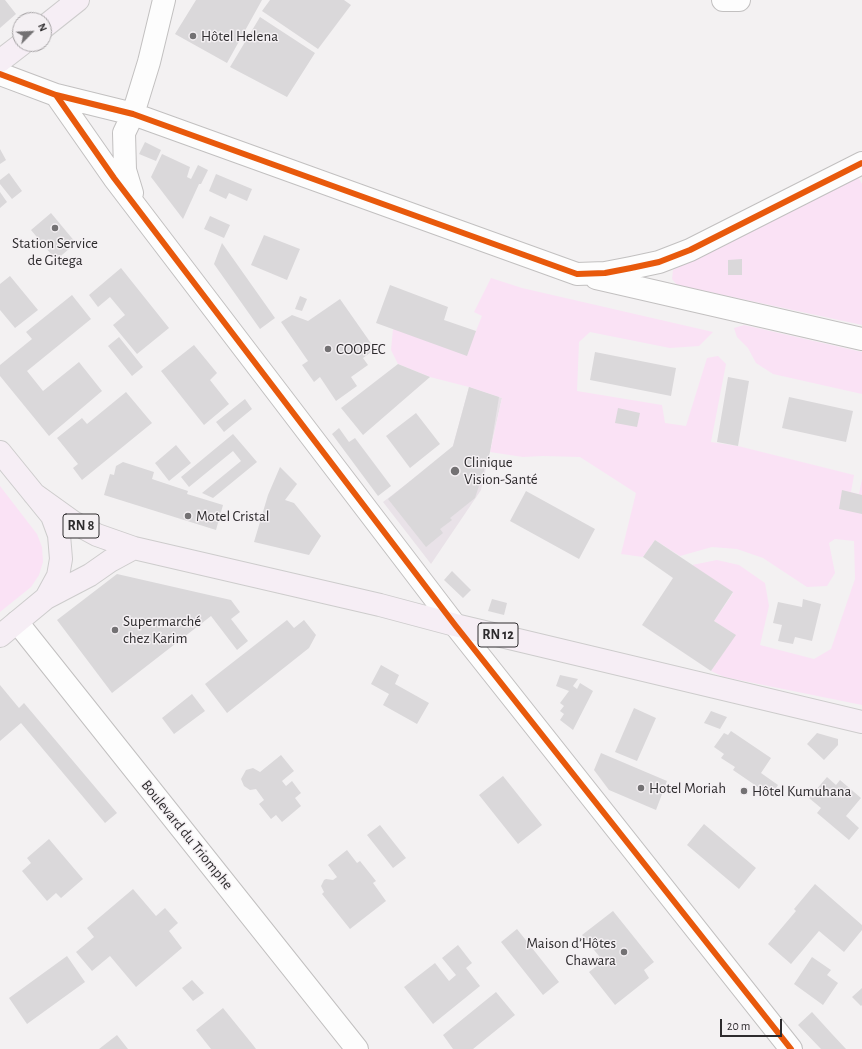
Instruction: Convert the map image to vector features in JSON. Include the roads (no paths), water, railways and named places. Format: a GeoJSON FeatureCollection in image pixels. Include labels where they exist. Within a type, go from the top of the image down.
{"type":"FeatureCollection","features":[{"type":"Feature","properties":{"kind":"main road"},"geometry":{"type":"LineString","coordinates":[[52,20],[78,0]]}},
{"type":"Feature","properties":{"kind":"main road"},"geometry":{"type":"LineString","coordinates":[[0,61],[12,52]]}},
{"type":"Feature","properties":{"kind":"main road","name":"RN 8"},"geometry":{"type":"LineString","coordinates":[[0,452],[52,516],[59,535],[61,559],[58,576],[46,598]]}},
{"type":"Feature","properties":{"kind":"main road","name":"RN 8"},"geometry":{"type":"LineString","coordinates":[[34,494],[73,522],[97,535],[134,548]]}},
{"type":"Feature","properties":{"kind":"main road","name":"RN 12"},"geometry":{"type":"LineString","coordinates":[[134,548],[380,605],[455,625],[862,722]]}},
{"type":"Feature","properties":{"kind":"main road","name":"RN 8"},"geometry":{"type":"LineString","coordinates":[[0,636],[46,598],[90,575],[110,561],[134,548]]}},
{"type":"Feature","properties":{"kind":"street"},"geometry":{"type":"LineString","coordinates":[[149,222],[133,195],[125,170],[124,133],[133,114],[149,62],[164,0]]}},
{"type":"Feature","properties":{"kind":"street"},"geometry":{"type":"LineString","coordinates":[[723,0],[739,0]]}},
{"type":"Feature","properties":{"kind":"street"},"geometry":{"type":"LineString","coordinates":[[0,74],[56,95],[133,114],[577,274],[862,339]]}},
{"type":"Feature","properties":{"kind":"street"},"geometry":{"type":"LineString","coordinates":[[56,95],[114,178],[455,625],[791,1049]]}},
{"type":"Feature","properties":{"kind":"street"},"geometry":{"type":"LineString","coordinates":[[577,274],[605,273],[631,268],[659,262],[690,250],[862,163]]}},
{"type":"Feature","properties":{"kind":"street","name":"Boulevard du Triomphe"},"geometry":{"type":"LineString","coordinates":[[17,622],[357,1049]]}},
{"type":"Feature","properties":{"kind":"place","name":"Hôtel Helena"},"geometry":{"type":"Point","coordinates":[193,36]}},
{"type":"Feature","properties":{"kind":"place","name":"Station Service de Gitega"},"geometry":{"type":"Point","coordinates":[55,228]}},
{"type":"Feature","properties":{"kind":"place","name":"COOPEC"},"geometry":{"type":"Point","coordinates":[328,349]}},
{"type":"Feature","properties":{"kind":"place","name":"Clinique Vision-Santé"},"geometry":{"type":"Point","coordinates":[455,471]}},
{"type":"Feature","properties":{"kind":"place","name":"Motel Cristal"},"geometry":{"type":"Point","coordinates":[188,516]}},
{"type":"Feature","properties":{"kind":"place","name":"Supermarché chez Karim"},"geometry":{"type":"Point","coordinates":[115,630]}},
{"type":"Feature","properties":{"kind":"place","name":"Hotel Moriah"},"geometry":{"type":"Point","coordinates":[641,788]}},
{"type":"Feature","properties":{"kind":"place","name":"Hôtel Kumuhana"},"geometry":{"type":"Point","coordinates":[744,791]}},
{"type":"Feature","properties":{"kind":"place","name":"Maison d’Hôtes Chawara"},"geometry":{"type":"Point","coordinates":[624,952]}}]}
